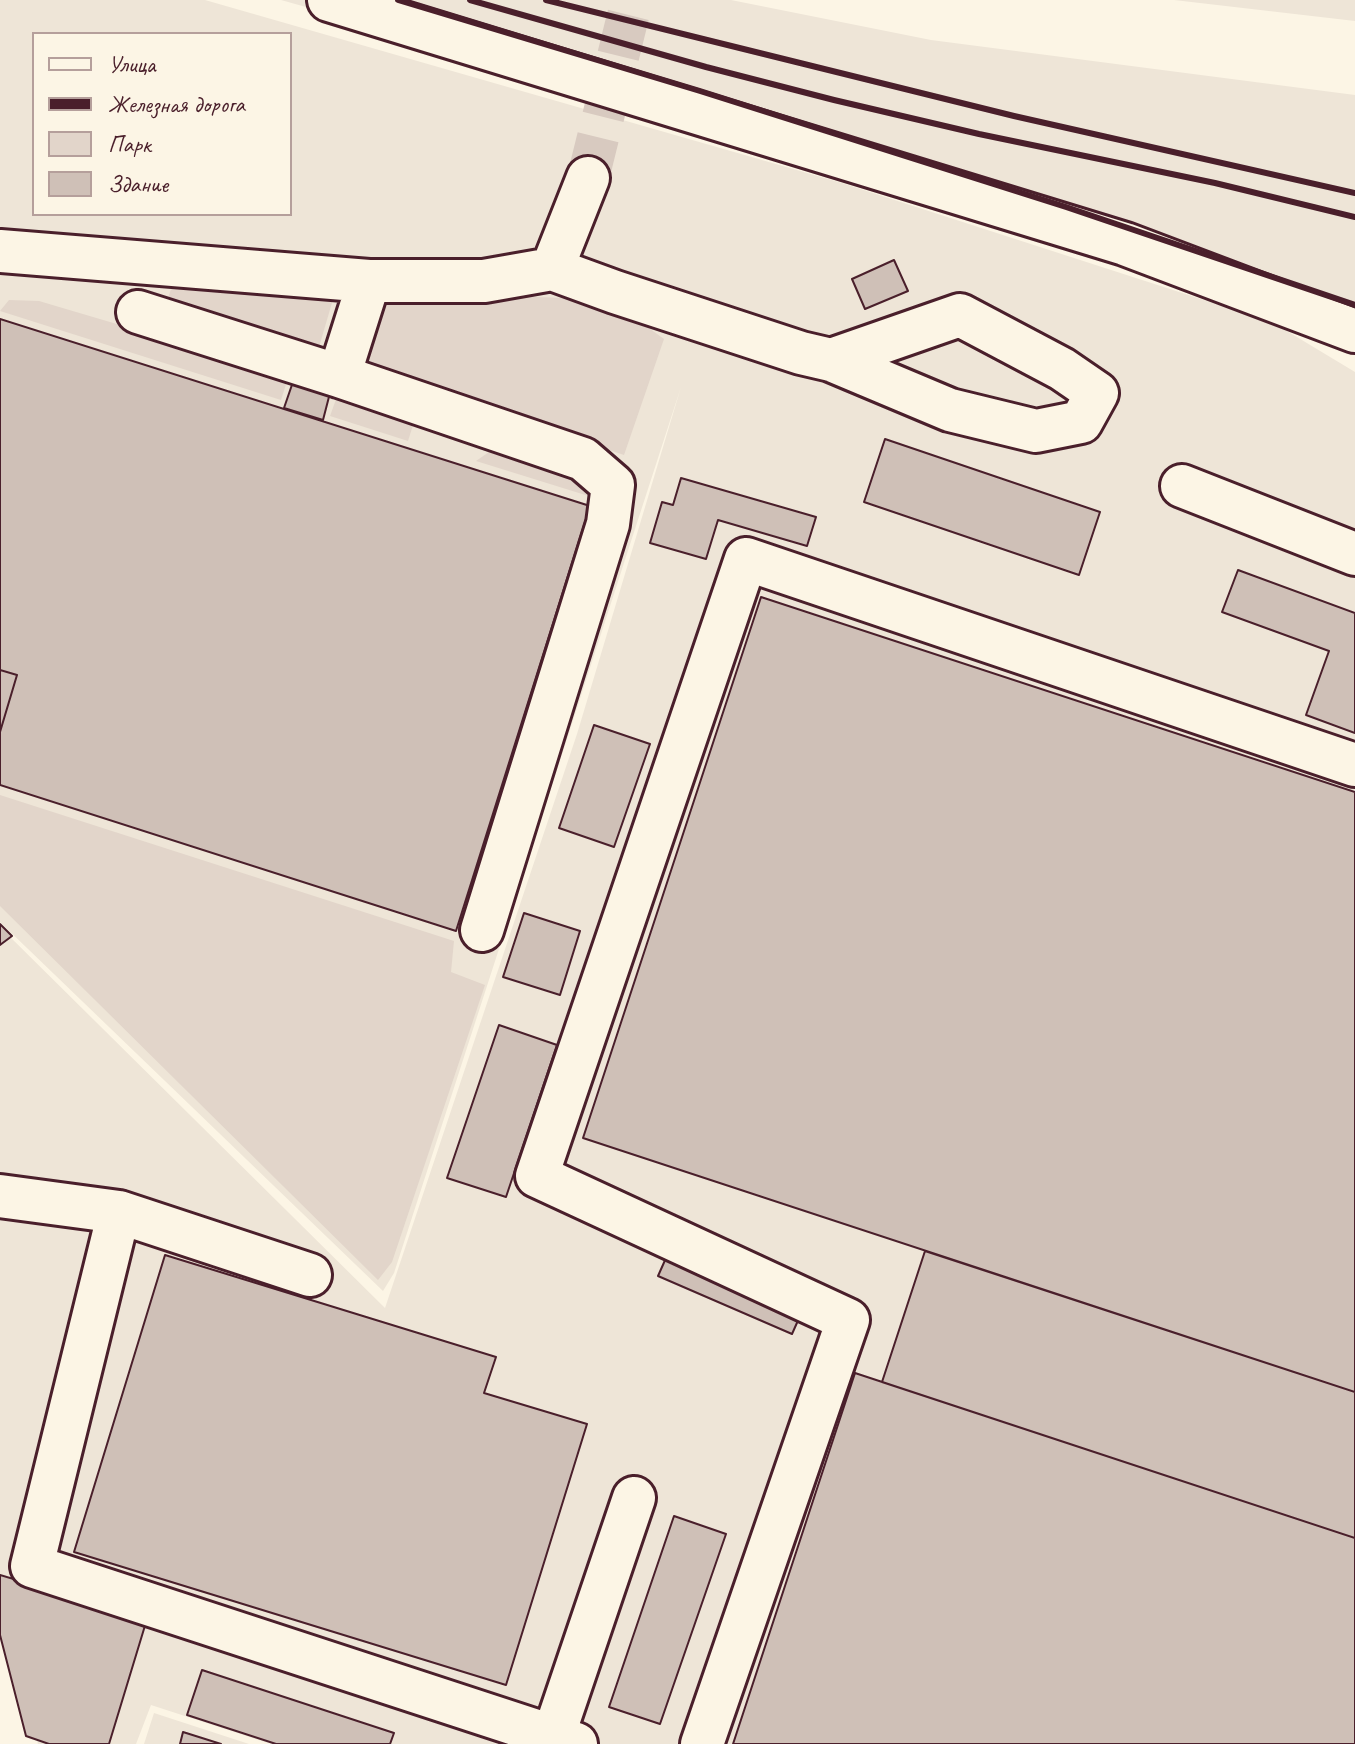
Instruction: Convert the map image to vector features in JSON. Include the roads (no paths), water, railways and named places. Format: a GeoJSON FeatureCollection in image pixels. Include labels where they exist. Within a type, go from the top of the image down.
{"type":"FeatureCollection","features":[{"type":"Feature","properties":{"kind":"lane"},"geometry":{"type":"LineString","coordinates":[[329,0],[1125,244],[1355,331]]}},
{"type":"Feature","properties":{"kind":"lane"},"geometry":{"type":"LineString","coordinates":[[552,269],[588,178]]}},
{"type":"Feature","properties":{"kind":"lane"},"geometry":{"type":"LineString","coordinates":[[0,251],[369,281],[484,281],[552,269],[715,325],[831,360],[950,410],[1036,431],[1081,422],[1097,393],[1062,369],[960,315],[831,360]]}},
{"type":"Feature","properties":{"kind":"lane"},"geometry":{"type":"LineString","coordinates":[[339,376],[369,281]]}},
{"type":"Feature","properties":{"kind":"lane"},"geometry":{"type":"LineString","coordinates":[[138,312],[583,459],[613,485],[608,524],[482,930]]}},
{"type":"Feature","properties":{"kind":"lane"},"geometry":{"type":"LineString","coordinates":[[1182,486],[1355,554]]}},
{"type":"Feature","properties":{"kind":"lane"},"geometry":{"type":"LineString","coordinates":[[702,1744],[848,1320],[537,1176],[746,559],[1355,765]]}},
{"type":"Feature","properties":{"kind":"lane"},"geometry":{"type":"LineString","coordinates":[[0,1196],[119,1212],[310,1275]]}},
{"type":"Feature","properties":{"kind":"lane"},"geometry":{"type":"LineString","coordinates":[[119,1212],[32,1566],[564,1740],[634,1498]]}},
{"type":"Feature","properties":{"kind":"tunnel"},"geometry":{"type":"LineString","coordinates":[[588,178],[632,0]]}},
{"type":"Feature","properties":{"kind":"railway"},"geometry":{"type":"LineString","coordinates":[[398,0],[700,91],[1066,207],[1355,305]]}},
{"type":"Feature","properties":{"kind":"railway"},"geometry":{"type":"LineString","coordinates":[[470,0],[834,100],[1215,183],[1355,217]]}},
{"type":"Feature","properties":{"kind":"railway"},"geometry":{"type":"LineString","coordinates":[[546,0],[1014,116],[1355,193]]}}]}
